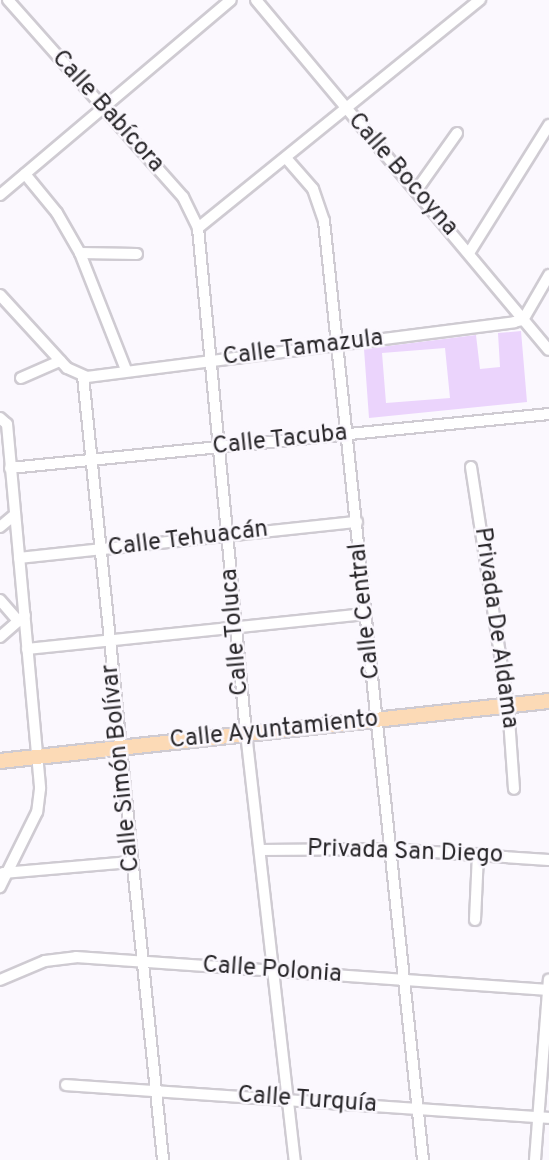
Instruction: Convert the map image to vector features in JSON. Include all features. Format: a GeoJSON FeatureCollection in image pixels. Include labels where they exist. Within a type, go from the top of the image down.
{"type":"FeatureCollection","features":[{"type":"Feature","properties":{"kind":"main road","name":"Calle Ayuntamiento"},"geometry":{"type":"LineString","coordinates":[[0,761],[549,701]]}},
{"type":"Feature","properties":{"kind":"street","name":"Calle Babícora"},"geometry":{"type":"LineString","coordinates":[[8,0],[183,197],[198,228]]}},
{"type":"Feature","properties":{"kind":"street"},"geometry":{"type":"LineString","coordinates":[[0,195],[231,0]]}},
{"type":"Feature","properties":{"kind":"street","name":"Calle Bocoyna"},"geometry":{"type":"LineString","coordinates":[[256,0],[549,350]]}},
{"type":"Feature","properties":{"kind":"street"},"geometry":{"type":"LineString","coordinates":[[198,228],[480,0]]}},
{"type":"Feature","properties":{"kind":"street"},"geometry":{"type":"LineString","coordinates":[[468,253],[549,125]]}},
{"type":"Feature","properties":{"kind":"street"},"geometry":{"type":"LineString","coordinates":[[416,191],[457,134]]}},
{"type":"Feature","properties":{"kind":"street"},"geometry":{"type":"LineString","coordinates":[[538,142],[549,149]]}},
{"type":"Feature","properties":{"kind":"street","name":"Calle Central"},"geometry":{"type":"LineString","coordinates":[[286,158],[313,189],[323,210],[423,1160]]}},
{"type":"Feature","properties":{"kind":"street"},"geometry":{"type":"LineString","coordinates":[[25,174],[57,213],[80,253],[126,370]]}},
{"type":"Feature","properties":{"kind":"street","name":"Calle Toluca"},"geometry":{"type":"LineString","coordinates":[[198,228],[246,733],[295,1160]]}},
{"type":"Feature","properties":{"kind":"street"},"geometry":{"type":"LineString","coordinates":[[80,253],[137,254]]}},
{"type":"Feature","properties":{"kind":"street"},"geometry":{"type":"LineString","coordinates":[[523,320],[549,275]]}},
{"type":"Feature","properties":{"kind":"street"},"geometry":{"type":"LineString","coordinates":[[1,299],[60,361],[83,376]]}},
{"type":"Feature","properties":{"kind":"street","name":"Calle Tamazula"},"geometry":{"type":"LineString","coordinates":[[83,376],[523,320]]}},
{"type":"Feature","properties":{"kind":"street"},"geometry":{"type":"LineString","coordinates":[[21,378],[60,361]]}},
{"type":"Feature","properties":{"kind":"street","name":"Calle Simón Bolívar"},"geometry":{"type":"LineString","coordinates":[[83,376],[163,1160]]}},
{"type":"Feature","properties":{"kind":"street","name":"Calle Tacuba"},"geometry":{"type":"LineString","coordinates":[[10,468],[549,414]]}},
{"type":"Feature","properties":{"kind":"street"},"geometry":{"type":"LineString","coordinates":[[0,418],[7,424],[13,516],[19,558],[21,618],[27,649],[36,757],[37,812],[3,872],[0,887]]}},
{"type":"Feature","properties":{"kind":"street","name":"Privada De Aldama"},"geometry":{"type":"LineString","coordinates":[[471,467],[508,705],[514,789]]}},
{"type":"Feature","properties":{"kind":"street"},"geometry":{"type":"LineString","coordinates":[[0,527],[13,516]]}},
{"type":"Feature","properties":{"kind":"street","name":"Calle Tehuacán"},"geometry":{"type":"LineString","coordinates":[[19,558],[357,522]]}},
{"type":"Feature","properties":{"kind":"street"},"geometry":{"type":"LineString","coordinates":[[0,600],[21,618]]}},
{"type":"Feature","properties":{"kind":"street"},"geometry":{"type":"LineString","coordinates":[[27,649],[366,614]]}},
{"type":"Feature","properties":{"kind":"street"},"geometry":{"type":"LineString","coordinates":[[0,637],[21,618]]}},
{"type":"Feature","properties":{"kind":"street","name":"Privada San Diego"},"geometry":{"type":"LineString","coordinates":[[260,850],[390,849],[549,860]]}},
{"type":"Feature","properties":{"kind":"street"},"geometry":{"type":"LineString","coordinates":[[475,920],[478,854]]}},
{"type":"Feature","properties":{"kind":"street"},"geometry":{"type":"LineString","coordinates":[[3,872],[131,862]]}},
{"type":"Feature","properties":{"kind":"street","name":"Calle Polonia"},"geometry":{"type":"LineString","coordinates":[[0,980],[58,958],[142,960],[405,981],[549,987]]}},
{"type":"Feature","properties":{"kind":"street"},"geometry":{"type":"LineString","coordinates":[[535,1160],[544,1117],[549,987]]}},
{"type":"Feature","properties":{"kind":"street","name":"Calle Turquía"},"geometry":{"type":"LineString","coordinates":[[66,1086],[544,1117]]}},
{"type":"Feature","properties":{"kind":"building"},"geometry":{"type":"Polygon","coordinates":[[[521,331],[527,402],[369,418],[364,349],[476,335],[480,369],[500,367],[498,333],[521,331]],[[445,348],[382,353],[386,403],[450,398],[445,348]]]}}]}
